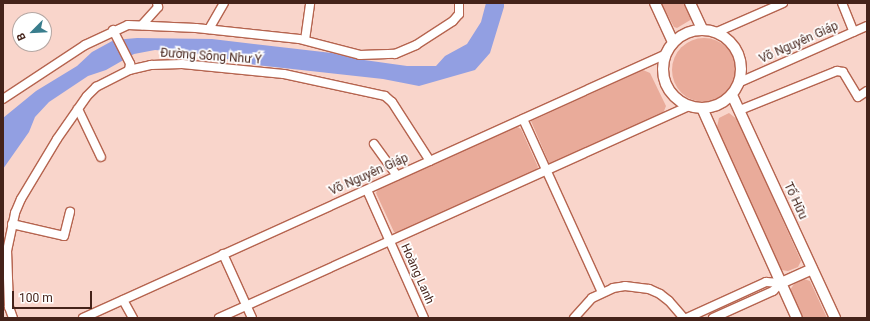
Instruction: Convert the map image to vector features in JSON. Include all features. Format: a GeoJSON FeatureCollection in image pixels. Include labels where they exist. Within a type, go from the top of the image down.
{"type":"FeatureCollection","features":[{"type":"Feature","properties":{"kind":"main road"},"geometry":{"type":"LineString","coordinates":[[655,3],[673,42]]}},
{"type":"Feature","properties":{"kind":"main road"},"geometry":{"type":"LineString","coordinates":[[690,3],[702,29]]}},
{"type":"Feature","properties":{"kind":"main road"},"geometry":{"type":"LineString","coordinates":[[702,29],[717,32],[730,40],[738,52],[742,67],[740,82],[732,95],[722,104],[702,108],[689,106],[676,98],[666,85],[663,70],[666,54],[673,42],[689,32],[702,29]]}},
{"type":"Feature","properties":{"kind":"main road","name":"Tố Hữu"},"geometry":{"type":"LineString","coordinates":[[732,95],[835,318]]}},
{"type":"Feature","properties":{"kind":"main road"},"geometry":{"type":"LineString","coordinates":[[702,108],[797,318]]}},
{"type":"Feature","properties":{"kind":"main road"},"geometry":{"type":"LineString","coordinates":[[781,283],[812,269]]}},
{"type":"Feature","properties":{"kind":"street"},"geometry":{"type":"LineString","coordinates":[[142,25],[158,7],[158,3]]}},
{"type":"Feature","properties":{"kind":"street"},"geometry":{"type":"LineString","coordinates":[[208,30],[224,3]]}},
{"type":"Feature","properties":{"kind":"street"},"geometry":{"type":"LineString","coordinates":[[305,40],[310,3]]}},
{"type":"Feature","properties":{"kind":"street"},"geometry":{"type":"LineString","coordinates":[[3,100],[24,84],[128,25],[208,30],[305,40],[360,55],[399,53],[456,18],[460,3]]}},
{"type":"Feature","properties":{"kind":"street"},"geometry":{"type":"LineString","coordinates":[[717,32],[783,3]]}},
{"type":"Feature","properties":{"kind":"street"},"geometry":{"type":"LineString","coordinates":[[842,3],[854,32]]}},
{"type":"Feature","properties":{"kind":"street","name":"Võ Nguyên Giáp"},"geometry":{"type":"LineString","coordinates":[[740,82],[867,26]]}},
{"type":"Feature","properties":{"kind":"street"},"geometry":{"type":"LineString","coordinates":[[115,32],[129,67]]}},
{"type":"Feature","properties":{"kind":"street","name":"Võ Nguyên Giáp"},"geometry":{"type":"LineString","coordinates":[[83,318],[666,54]]}},
{"type":"Feature","properties":{"kind":"street","name":"Đường Sông Như Ý"},"geometry":{"type":"LineString","coordinates":[[13,318],[9,307],[7,251],[12,224],[21,199],[78,108],[96,87],[129,67],[182,64],[284,74],[385,96],[392,102],[430,161]]}},
{"type":"Feature","properties":{"kind":"street"},"geometry":{"type":"LineString","coordinates":[[740,110],[837,71],[844,72],[858,97],[867,92]]}},
{"type":"Feature","properties":{"kind":"street"},"geometry":{"type":"LineString","coordinates":[[219,318],[689,106]]}},
{"type":"Feature","properties":{"kind":"street"},"geometry":{"type":"LineString","coordinates":[[78,108],[101,157]]}},
{"type":"Feature","properties":{"kind":"street"},"geometry":{"type":"LineString","coordinates":[[523,119],[602,292]]}},
{"type":"Feature","properties":{"kind":"street"},"geometry":{"type":"LineString","coordinates":[[374,144],[397,176]]}},
{"type":"Feature","properties":{"kind":"street","name":"Hoàng Lanh"},"geometry":{"type":"LineString","coordinates":[[367,190],[424,318]]}},
{"type":"Feature","properties":{"kind":"street"},"geometry":{"type":"LineString","coordinates":[[12,224],[54,236],[64,236],[70,212]]}},
{"type":"Feature","properties":{"kind":"street"},"geometry":{"type":"LineString","coordinates":[[223,254],[252,318]]}},
{"type":"Feature","properties":{"kind":"street"},"geometry":{"type":"LineString","coordinates":[[687,318],[766,282],[781,283]]}},
{"type":"Feature","properties":{"kind":"street"},"geometry":{"type":"LineString","coordinates":[[709,308],[713,318],[773,291],[781,283]]}},
{"type":"Feature","properties":{"kind":"street"},"geometry":{"type":"LineString","coordinates":[[574,318],[583,306],[602,292],[625,286],[649,289],[669,301],[684,318]]}},
{"type":"Feature","properties":{"kind":"street"},"geometry":{"type":"LineString","coordinates":[[743,292],[748,302]]}},
{"type":"Feature","properties":{"kind":"street"},"geometry":{"type":"LineString","coordinates":[[123,300],[133,318]]}},
{"type":"Feature","properties":{"kind":"shaded area"},"geometry":{"type":"Polygon","coordinates":[[[661,3],[686,3],[692,19],[677,28],[674,27],[661,3]]]}},
{"type":"Feature","properties":{"kind":"shaded area"},"geometry":{"type":"Polygon","coordinates":[[[698,38],[710,38],[727,47],[734,58],[736,70],[734,82],[727,93],[710,102],[698,102],[686,97],[677,88],[672,76],[672,64],[677,52],[686,43],[698,38]]]}},
{"type":"Feature","properties":{"kind":"shaded area"},"geometry":{"type":"Polygon","coordinates":[[[643,70],[650,73],[666,106],[662,116],[552,165],[549,163],[531,121],[643,70]]]}},
{"type":"Feature","properties":{"kind":"shaded area"},"geometry":{"type":"Polygon","coordinates":[[[729,113],[738,120],[801,261],[798,267],[788,271],[781,270],[717,127],[719,118],[729,113]]]}},
{"type":"Feature","properties":{"kind":"shaded area"},"geometry":{"type":"Polygon","coordinates":[[[516,126],[521,129],[538,167],[535,172],[399,234],[394,232],[376,193],[378,189],[516,126]]]}},
{"type":"Feature","properties":{"kind":"shaded area"},"geometry":{"type":"Polygon","coordinates":[[[804,279],[810,281],[827,318],[803,318],[790,290],[794,284],[804,279]]]}},
{"type":"Feature","properties":{"kind":"water"},"geometry":{"type":"Polygon","coordinates":[[[486,3],[504,3],[490,53],[475,70],[419,86],[383,79],[256,65],[203,54],[155,50],[134,54],[106,70],[88,76],[49,102],[35,117],[29,132],[3,169],[3,118],[36,91],[77,66],[92,52],[114,40],[137,38],[212,39],[332,53],[357,59],[407,66],[436,66],[445,56],[467,44],[481,22],[486,3]]]}}]}
